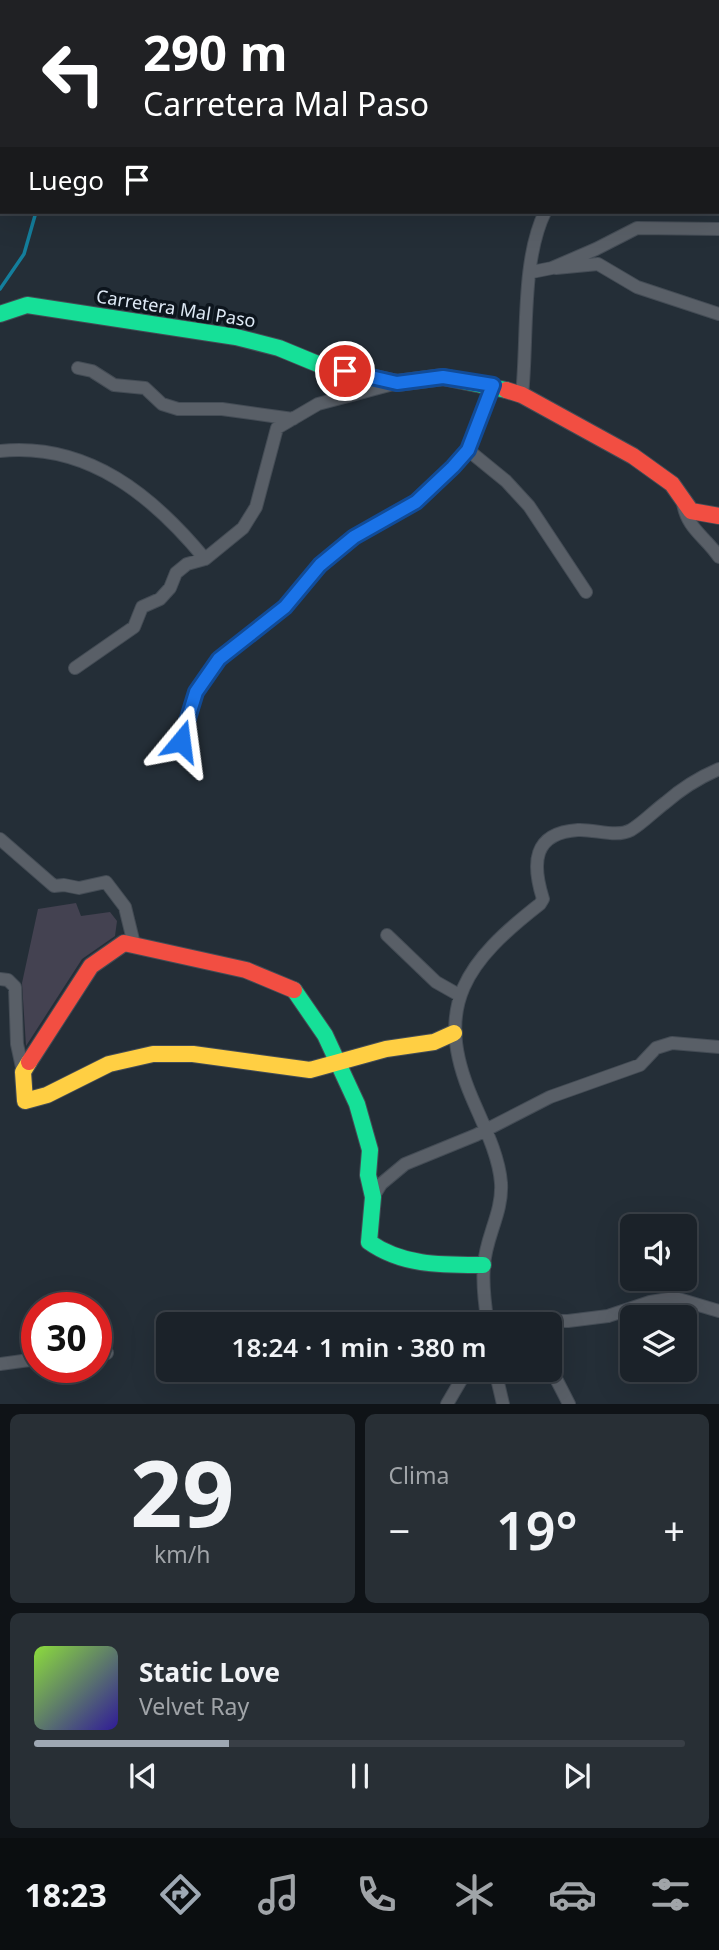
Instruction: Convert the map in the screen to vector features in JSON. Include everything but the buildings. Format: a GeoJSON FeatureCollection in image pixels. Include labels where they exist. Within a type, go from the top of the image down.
{"type":"FeatureCollection","features":[{"type":"Feature","properties":{"kind":"street"},"geometry":{"type":"LineString","coordinates":[[522,395],[537,229],[544,214]]}},
{"type":"Feature","properties":{"kind":"street"},"geometry":{"type":"LineString","coordinates":[[532,272],[552,268],[596,250],[637,228],[719,229]]}},
{"type":"Feature","properties":{"kind":"street"},"geometry":{"type":"LineString","coordinates":[[552,268],[571,269],[598,264],[637,287],[719,314]]}},
{"type":"Feature","properties":{"kind":"street","name":"Carretera Mal Paso"},"geometry":{"type":"LineString","coordinates":[[0,314],[27,305],[236,337],[279,348],[325,367],[397,383],[443,377],[493,385],[522,395],[650,467],[672,484],[691,511],[719,516]]}},
{"type":"Feature","properties":{"kind":"street"},"geometry":{"type":"LineString","coordinates":[[78,368],[92,371],[114,385],[145,388],[162,404],[178,409],[222,409],[293,419]]}},
{"type":"Feature","properties":{"kind":"street"},"geometry":{"type":"LineString","coordinates":[[75,668],[134,626],[142,607],[160,599],[170,588],[176,573],[187,564],[205,559],[243,528],[256,507],[277,428],[318,404],[397,383]]}},
{"type":"Feature","properties":{"kind":"street"},"geometry":{"type":"LineString","coordinates":[[181,741],[196,692],[219,659],[285,607],[320,565],[354,537],[416,502],[468,450],[493,385]]}},
{"type":"Feature","properties":{"kind":"street"},"geometry":{"type":"LineString","coordinates":[[468,450],[506,481],[529,506],[586,592]]}},
{"type":"Feature","properties":{"kind":"street"},"geometry":{"type":"LineString","coordinates":[[0,451],[78,458],[123,480],[174,521],[205,559]]}},
{"type":"Feature","properties":{"kind":"street"},"geometry":{"type":"LineString","coordinates":[[683,502],[685,516],[695,532],[719,556]]}},
{"type":"Feature","properties":{"kind":"street"},"geometry":{"type":"LineString","coordinates":[[486,1312],[484,1265],[501,1200],[500,1179],[461,1067],[454,1033],[459,995],[486,950],[543,899],[536,876],[536,860],[541,848],[551,837],[577,830],[630,831],[697,778],[719,769]]}},
{"type":"Feature","properties":{"kind":"street"},"geometry":{"type":"LineString","coordinates":[[0,839],[54,886],[64,884],[79,888],[106,882],[125,907],[134,944]]}},
{"type":"Feature","properties":{"kind":"street"},"geometry":{"type":"LineString","coordinates":[[387,935],[436,982],[459,995]]}},
{"type":"Feature","properties":{"kind":"street"},"geometry":{"type":"LineString","coordinates":[[23,1072],[91,966],[124,943],[176,957],[246,970],[299,992],[357,1104],[370,1150],[368,1175],[373,1197],[369,1242],[390,1257],[447,1265],[484,1265]]}},
{"type":"Feature","properties":{"kind":"street"},"geometry":{"type":"LineString","coordinates":[[0,979],[8,980],[15,987],[16,1044],[23,1072],[25,1101],[47,1095],[109,1063],[153,1054],[193,1054],[310,1070],[386,1049],[434,1042],[454,1033]]}},
{"type":"Feature","properties":{"kind":"street"},"geometry":{"type":"LineString","coordinates":[[373,1197],[381,1184],[405,1164],[485,1130],[550,1097],[640,1065],[656,1048],[672,1043],[719,1047]]}},
{"type":"Feature","properties":{"kind":"street"},"geometry":{"type":"LineString","coordinates":[[562,1321],[608,1317],[650,1302],[675,1298],[719,1311]]}},
{"type":"Feature","properties":{"kind":"street"},"geometry":{"type":"LineString","coordinates":[[0,1364],[21,1361]]}},
{"type":"Feature","properties":{"kind":"street"},"geometry":{"type":"LineString","coordinates":[[447,1404],[460,1382]]}},
{"type":"Feature","properties":{"kind":"street"},"geometry":{"type":"LineString","coordinates":[[498,1382],[503,1404]]}},
{"type":"Feature","properties":{"kind":"street"},"geometry":{"type":"LineString","coordinates":[[558,1382],[569,1404]]}},
{"type":"Feature","properties":{"kind":"waterway"},"geometry":{"type":"LineString","coordinates":[[0,289],[24,254],[35,214]]}},
{"type":"Feature","properties":{"kind":"traffic: fast"},"geometry":{"type":"LineString","coordinates":[[0,314],[27,305],[236,337],[279,348],[325,367],[397,383],[443,377],[506,390]]}},
{"type":"Feature","properties":{"kind":"traffic: fast"},"geometry":{"type":"LineString","coordinates":[[294,990],[325,1035],[357,1104],[370,1150],[368,1175],[373,1197],[369,1242],[409,1260],[483,1265]]}},
{"type":"Feature","properties":{"kind":"traffic: slow"},"geometry":{"type":"LineString","coordinates":[[29,1062],[23,1072],[25,1101],[47,1095],[109,1064],[153,1054],[193,1054],[310,1070],[386,1049],[434,1042],[454,1033]]}},
{"type":"Feature","properties":{"kind":"traffic: jam"},"geometry":{"type":"LineString","coordinates":[[506,390],[522,395],[633,456],[672,484],[691,511],[719,516]]}},
{"type":"Feature","properties":{"kind":"traffic: jam"},"geometry":{"type":"LineString","coordinates":[[29,1062],[91,966],[124,943],[246,970],[294,990]]}},
{"type":"Feature","properties":{"kind":"route"},"geometry":{"type":"LineString","coordinates":[[181,741],[196,692],[219,659],[285,607],[320,565],[354,537],[386,516],[416,502],[453,467],[468,450],[493,385],[443,377],[397,383],[345,371]]}}]}
